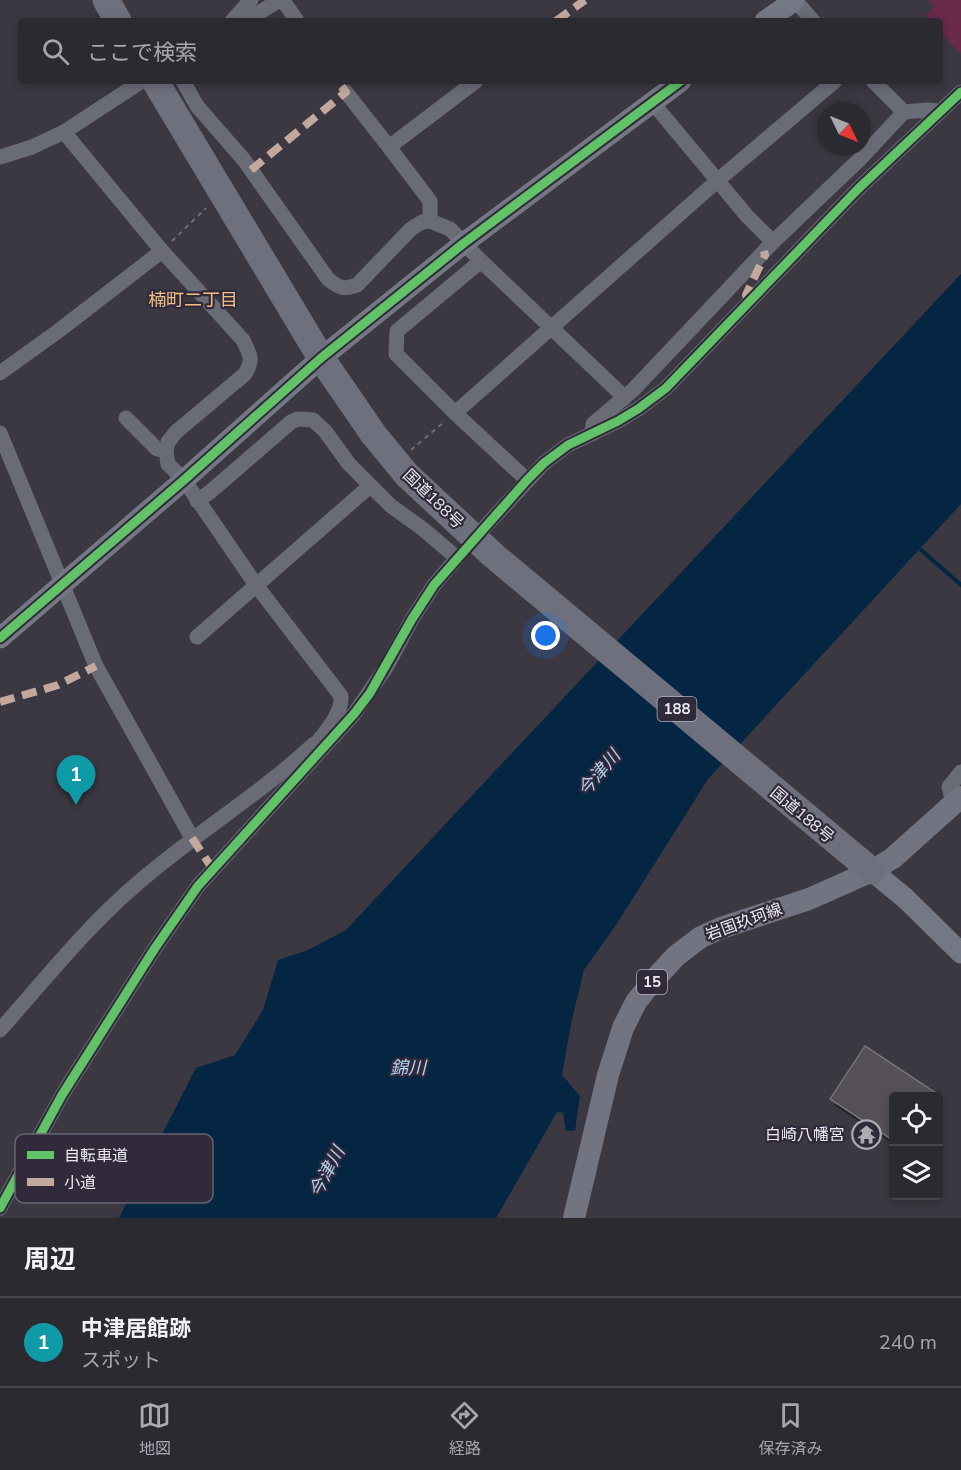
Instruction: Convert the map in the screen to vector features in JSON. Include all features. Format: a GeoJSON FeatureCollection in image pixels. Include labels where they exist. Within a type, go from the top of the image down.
{"type":"FeatureCollection","features":[{"type":"Feature","properties":{"kind":"highway"},"geometry":{"type":"LineString","coordinates":[[106,0],[116,18]]}},
{"type":"Feature","properties":{"kind":"highway","name":"国道188号"},"geometry":{"type":"LineString","coordinates":[[148,84],[321,358],[374,435],[408,475],[508,567],[872,872]]}},
{"type":"Feature","properties":{"kind":"main road","name":"岩国玖珂線"},"geometry":{"type":"LineString","coordinates":[[574,1218],[608,1075],[623,1028],[636,1002],[652,982],[676,956],[701,937],[721,928],[809,899],[872,872],[892,858],[957,800]]}},
{"type":"Feature","properties":{"kind":"street"},"geometry":{"type":"LineString","coordinates":[[235,18],[251,0]]}},
{"type":"Feature","properties":{"kind":"street"},"geometry":{"type":"LineString","coordinates":[[769,18],[794,0],[810,18]]}},
{"type":"Feature","properties":{"kind":"street"},"geometry":{"type":"LineString","coordinates":[[251,18],[278,2],[284,2],[295,18]]}},
{"type":"Feature","properties":{"kind":"street"},"geometry":{"type":"LineString","coordinates":[[0,157],[32,147],[64,132],[144,84]]}},
{"type":"Feature","properties":{"kind":"street"},"geometry":{"type":"LineString","coordinates":[[185,84],[197,106],[244,160],[328,279],[338,287],[348,288],[357,285],[411,229],[422,222],[430,221],[450,229],[619,392],[623,399]]}},
{"type":"Feature","properties":{"kind":"street"},"geometry":{"type":"LineString","coordinates":[[389,147],[472,84]]}},
{"type":"Feature","properties":{"kind":"street"},"geometry":{"type":"LineString","coordinates":[[0,638],[184,480],[321,358],[464,243],[677,84]]}},
{"type":"Feature","properties":{"kind":"street"},"geometry":{"type":"LineString","coordinates":[[455,413],[717,181],[831,84]]}},
{"type":"Feature","properties":{"kind":"street"},"geometry":{"type":"LineString","coordinates":[[876,84],[904,112]]}},
{"type":"Feature","properties":{"kind":"street"},"geometry":{"type":"LineString","coordinates":[[346,92],[430,201],[430,221]]}},
{"type":"Feature","properties":{"kind":"street"},"geometry":{"type":"LineString","coordinates":[[483,529],[544,463],[568,446],[638,409],[666,388],[858,189],[961,92]]}},
{"type":"Feature","properties":{"kind":"street"},"geometry":{"type":"LineString","coordinates":[[652,102],[747,216],[773,242]]}},
{"type":"Feature","properties":{"kind":"street"},"geometry":{"type":"LineString","coordinates":[[592,434],[593,424],[623,399],[773,242],[861,158],[904,112],[940,111]]}},
{"type":"Feature","properties":{"kind":"street"},"geometry":{"type":"LineString","coordinates":[[0,1030],[102,916],[130,890],[192,838],[322,743],[342,703],[341,696],[256,585],[184,480],[168,464],[166,451],[168,442],[176,432],[245,374],[250,365],[250,355],[243,340],[162,250],[64,132]]}},
{"type":"Feature","properties":{"kind":"street"},"geometry":{"type":"LineString","coordinates":[[0,373],[57,332],[162,250]]}},
{"type":"Feature","properties":{"kind":"street"},"geometry":{"type":"LineString","coordinates":[[481,261],[420,310],[397,332],[396,354],[527,480]]}},
{"type":"Feature","properties":{"kind":"street"},"geometry":{"type":"LineString","coordinates":[[126,418],[157,449],[166,451]]}},
{"type":"Feature","properties":{"kind":"street"},"geometry":{"type":"LineString","coordinates":[[41,1134],[62,1095],[155,948],[198,886],[322,743],[354,714],[370,693],[434,585],[457,558],[423,529],[399,513],[370,486],[314,420],[298,419],[291,422],[197,501]]}},
{"type":"Feature","properties":{"kind":"street"},"geometry":{"type":"LineString","coordinates":[[0,433],[96,666],[192,838]]}},
{"type":"Feature","properties":{"kind":"street"},"geometry":{"type":"LineString","coordinates":[[197,637],[370,486]]}},
{"type":"Feature","properties":{"kind":"street"},"geometry":{"type":"LineString","coordinates":[[957,800],[949,787],[961,772]]}},
{"type":"Feature","properties":{"kind":"street"},"geometry":{"type":"LineString","coordinates":[[872,872],[905,898],[961,953]]}},
{"type":"Feature","properties":{"kind":"street"},"geometry":{"type":"LineString","coordinates":[[0,1208],[15,1181]]}},
{"type":"Feature","properties":{"kind":"path"},"geometry":{"type":"LineString","coordinates":[[162,250],[208,206]]}},
{"type":"Feature","properties":{"kind":"path"},"geometry":{"type":"LineString","coordinates":[[407,454],[455,413]]}},
{"type":"Feature","properties":{"kind":"shaded area"},"geometry":{"type":"Polygon","coordinates":[[[929,0],[961,0],[961,54],[943,34],[943,18],[928,18],[926,15],[935,6],[929,0]]]}},
{"type":"Feature","properties":{"kind":"water","name":"錦川"},"geometry":{"type":"Polygon","coordinates":[[[961,274],[961,504],[708,779],[618,922],[584,970],[562,1075],[580,1096],[575,1130],[566,1131],[563,1113],[557,1112],[496,1218],[119,1218],[127,1203],[213,1203],[213,1134],[162,1134],[196,1068],[235,1055],[263,1010],[278,960],[308,950],[346,930],[961,274]]]}},
{"type":"Feature","properties":{"kind":"building"},"geometry":{"type":"Polygon","coordinates":[[[865,1046],[934,1092],[889,1092],[889,1138],[830,1099],[865,1046]]]}},
{"type":"Feature","properties":{"kind":"waterway"},"geometry":{"type":"LineString","coordinates":[[920,549],[961,585]]}},
{"type":"Feature","properties":{"kind":"marked path"},"geometry":{"type":"LineString","coordinates":[[560,18],[585,0]]}},
{"type":"Feature","properties":{"kind":"marked path"},"geometry":{"type":"LineString","coordinates":[[251,170],[346,92],[339,84]]}},
{"type":"Feature","properties":{"kind":"marked path"},"geometry":{"type":"LineString","coordinates":[[748,300],[746,295],[765,255],[764,251]]}},
{"type":"Feature","properties":{"kind":"marked path"},"geometry":{"type":"LineString","coordinates":[[0,702],[58,685],[96,666]]}},
{"type":"Feature","properties":{"kind":"marked path"},"geometry":{"type":"LineString","coordinates":[[192,838],[212,868]]}},
{"type":"Feature","properties":{"kind":"cycle path"},"geometry":{"type":"LineString","coordinates":[[0,638],[184,480],[321,358],[464,243],[677,84]]}},
{"type":"Feature","properties":{"kind":"cycle path"},"geometry":{"type":"LineString","coordinates":[[41,1134],[62,1095],[155,948],[198,886],[354,714],[370,693],[434,585],[544,463],[568,445],[638,409],[666,388],[858,189],[961,92]]}},
{"type":"Feature","properties":{"kind":"cycle path"},"geometry":{"type":"LineString","coordinates":[[0,1208],[15,1181]]}},
{"type":"Feature","properties":{"kind":"place","name":"中津居館跡"},"geometry":{"type":"Point","coordinates":[76,805]}},
{"type":"Feature","properties":{"kind":"place","name":"白崎八幡宮"},"geometry":{"type":"Point","coordinates":[866,1135]}},
{"type":"Feature","properties":{"kind":"district","name":"楠町二丁目"},"geometry":{"type":"Point","coordinates":[193,300]}},
{"type":"Feature","properties":{"kind":"water label","name":"今津川"},"geometry":{"type":"Point","coordinates":[599,773]}},
{"type":"Feature","properties":{"kind":"water label","name":"今津川"},"geometry":{"type":"Point","coordinates":[327,1172]}}]}
